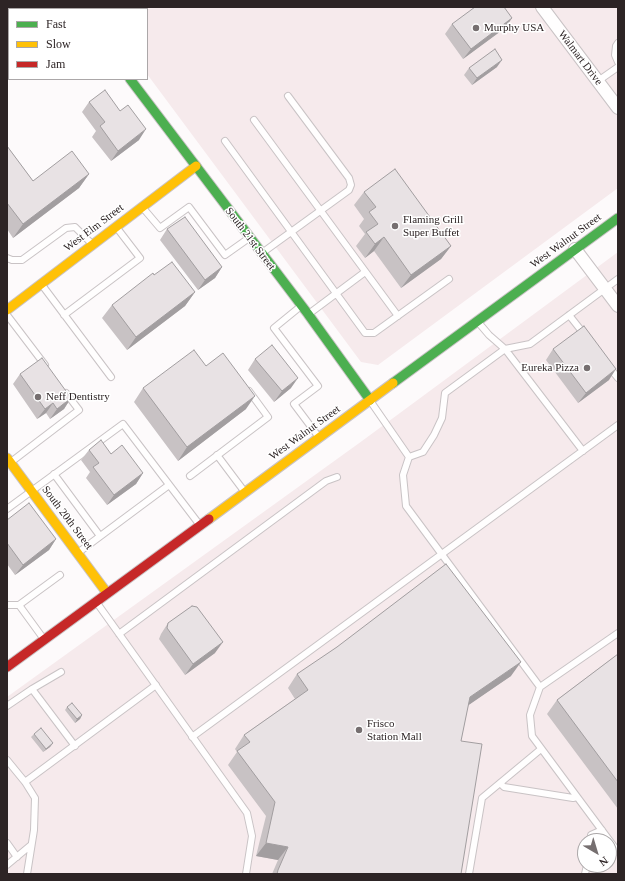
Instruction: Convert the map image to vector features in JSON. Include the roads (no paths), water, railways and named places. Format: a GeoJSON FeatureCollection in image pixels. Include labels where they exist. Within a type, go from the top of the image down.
{"type":"FeatureCollection","features":[{"type":"Feature","properties":{"kind":"street","name":"Walmart Drive"},"geometry":{"type":"LineString","coordinates":[[542,7],[618,108]]}},
{"type":"Feature","properties":{"kind":"street","name":"South 21st Street"},"geometry":{"type":"LineString","coordinates":[[131,80],[261,254],[308,314],[370,400]]}},
{"type":"Feature","properties":{"kind":"street","name":"West Elm Street"},"geometry":{"type":"LineString","coordinates":[[7,310],[196,166]]}},
{"type":"Feature","properties":{"kind":"street","name":"West Walnut Street"},"geometry":{"type":"LineString","coordinates":[[7,667],[618,218]]}},
{"type":"Feature","properties":{"kind":"street"},"geometry":{"type":"LineString","coordinates":[[575,249],[618,306]]}},
{"type":"Feature","properties":{"kind":"street","name":"South 20th Street"},"geometry":{"type":"LineString","coordinates":[[9,460],[107,593]]}},
{"type":"Feature","properties":{"kind":"lane"},"geometry":{"type":"LineString","coordinates":[[618,43],[616,46],[615,55],[618,62]]}},
{"type":"Feature","properties":{"kind":"lane"},"geometry":{"type":"LineString","coordinates":[[598,81],[618,67]]}},
{"type":"Feature","properties":{"kind":"lane"},"geometry":{"type":"LineString","coordinates":[[261,254],[349,190],[351,184],[288,96]]}},
{"type":"Feature","properties":{"kind":"lane"},"geometry":{"type":"LineString","coordinates":[[254,120],[398,316]]}},
{"type":"Feature","properties":{"kind":"lane"},"geometry":{"type":"LineString","coordinates":[[225,141],[365,333],[374,333],[449,278]]}},
{"type":"Feature","properties":{"kind":"lane"},"geometry":{"type":"LineString","coordinates":[[142,207],[160,228],[189,207],[225,255],[249,238]]}},
{"type":"Feature","properties":{"kind":"lane"},"geometry":{"type":"LineString","coordinates":[[64,315],[140,258],[116,226]]}},
{"type":"Feature","properties":{"kind":"lane"},"geometry":{"type":"LineString","coordinates":[[7,258],[12,260],[22,260],[66,228],[75,227],[92,244]]}},
{"type":"Feature","properties":{"kind":"lane"},"geometry":{"type":"LineString","coordinates":[[308,314],[365,272]]}},
{"type":"Feature","properties":{"kind":"lane"},"geometry":{"type":"LineString","coordinates":[[409,457],[423,452],[434,435],[442,418],[445,393],[505,349],[530,344],[618,279]]}},
{"type":"Feature","properties":{"kind":"lane"},"geometry":{"type":"LineString","coordinates":[[41,284],[111,377]]}},
{"type":"Feature","properties":{"kind":"lane"},"geometry":{"type":"LineString","coordinates":[[302,306],[274,328],[318,386],[294,404],[319,438]]}},
{"type":"Feature","properties":{"kind":"lane"},"geometry":{"type":"LineString","coordinates":[[7,315],[50,372]]}},
{"type":"Feature","properties":{"kind":"lane"},"geometry":{"type":"LineString","coordinates":[[569,316],[589,340]]}},
{"type":"Feature","properties":{"kind":"lane"},"geometry":{"type":"LineString","coordinates":[[478,321],[489,335],[505,349],[583,451]]}},
{"type":"Feature","properties":{"kind":"lane"},"geometry":{"type":"LineString","coordinates":[[603,359],[618,378]]}},
{"type":"Feature","properties":{"kind":"lane"},"geometry":{"type":"LineString","coordinates":[[190,476],[268,417],[242,383]]}},
{"type":"Feature","properties":{"kind":"lane"},"geometry":{"type":"LineString","coordinates":[[9,460],[78,410],[59,385]]}},
{"type":"Feature","properties":{"kind":"lane"},"geometry":{"type":"LineString","coordinates":[[370,400],[409,457]]}},
{"type":"Feature","properties":{"kind":"lane"},"geometry":{"type":"LineString","coordinates":[[7,509],[123,424],[200,525]]}},
{"type":"Feature","properties":{"kind":"lane"},"geometry":{"type":"LineString","coordinates":[[192,737],[618,426]]}},
{"type":"Feature","properties":{"kind":"lane"},"geometry":{"type":"LineString","coordinates":[[217,455],[245,492]]}},
{"type":"Feature","properties":{"kind":"lane"},"geometry":{"type":"LineString","coordinates":[[409,457],[403,475],[406,506],[540,687]]}},
{"type":"Feature","properties":{"kind":"lane"},"geometry":{"type":"LineString","coordinates":[[54,474],[100,536]]}},
{"type":"Feature","properties":{"kind":"lane"},"geometry":{"type":"LineString","coordinates":[[119,634],[326,481],[337,477]]}},
{"type":"Feature","properties":{"kind":"lane"},"geometry":{"type":"LineString","coordinates":[[78,552],[169,485]]}},
{"type":"Feature","properties":{"kind":"lane"},"geometry":{"type":"LineString","coordinates":[[7,606],[19,605],[60,575]]}},
{"type":"Feature","properties":{"kind":"lane"},"geometry":{"type":"LineString","coordinates":[[96,602],[247,813],[252,836],[246,874]]}},
{"type":"Feature","properties":{"kind":"lane"},"geometry":{"type":"LineString","coordinates":[[19,605],[44,640]]}},
{"type":"Feature","properties":{"kind":"lane"},"geometry":{"type":"LineString","coordinates":[[618,633],[540,687],[530,715],[532,736],[618,852]]}},
{"type":"Feature","properties":{"kind":"lane"},"geometry":{"type":"LineString","coordinates":[[7,706],[60,672]]}},
{"type":"Feature","properties":{"kind":"lane"},"geometry":{"type":"LineString","coordinates":[[25,782],[156,685]]}},
{"type":"Feature","properties":{"kind":"lane"},"geometry":{"type":"LineString","coordinates":[[32,689],[75,746]]}},
{"type":"Feature","properties":{"kind":"lane"},"geometry":{"type":"LineString","coordinates":[[469,874],[482,798],[541,748]]}},
{"type":"Feature","properties":{"kind":"lane"},"geometry":{"type":"LineString","coordinates":[[7,760],[25,782],[35,798],[27,874]]}},
{"type":"Feature","properties":{"kind":"lane"},"geometry":{"type":"LineString","coordinates":[[500,783],[504,787],[572,798],[577,797]]}},
{"type":"Feature","properties":{"kind":"lane"},"geometry":{"type":"LineString","coordinates":[[595,833],[602,830]]}},
{"type":"Feature","properties":{"kind":"lane"},"geometry":{"type":"LineString","coordinates":[[7,843],[17,857]]}},
{"type":"Feature","properties":{"kind":"lane"},"geometry":{"type":"LineString","coordinates":[[7,865],[31,845]]}},
{"type":"Feature","properties":{"kind":"place","name":"Murphy USA"},"geometry":{"type":"Point","coordinates":[476,28]}},
{"type":"Feature","properties":{"kind":"place","name":"Flaming Grill Super Buffet"},"geometry":{"type":"Point","coordinates":[395,226]}},
{"type":"Feature","properties":{"kind":"place","name":"Eureka Pizza"},"geometry":{"type":"Point","coordinates":[587,368]}},
{"type":"Feature","properties":{"kind":"place","name":"Neff Dentistry"},"geometry":{"type":"Point","coordinates":[38,397]}},
{"type":"Feature","properties":{"kind":"place","name":"Frisco Station Mall"},"geometry":{"type":"Point","coordinates":[359,730]}}]}
